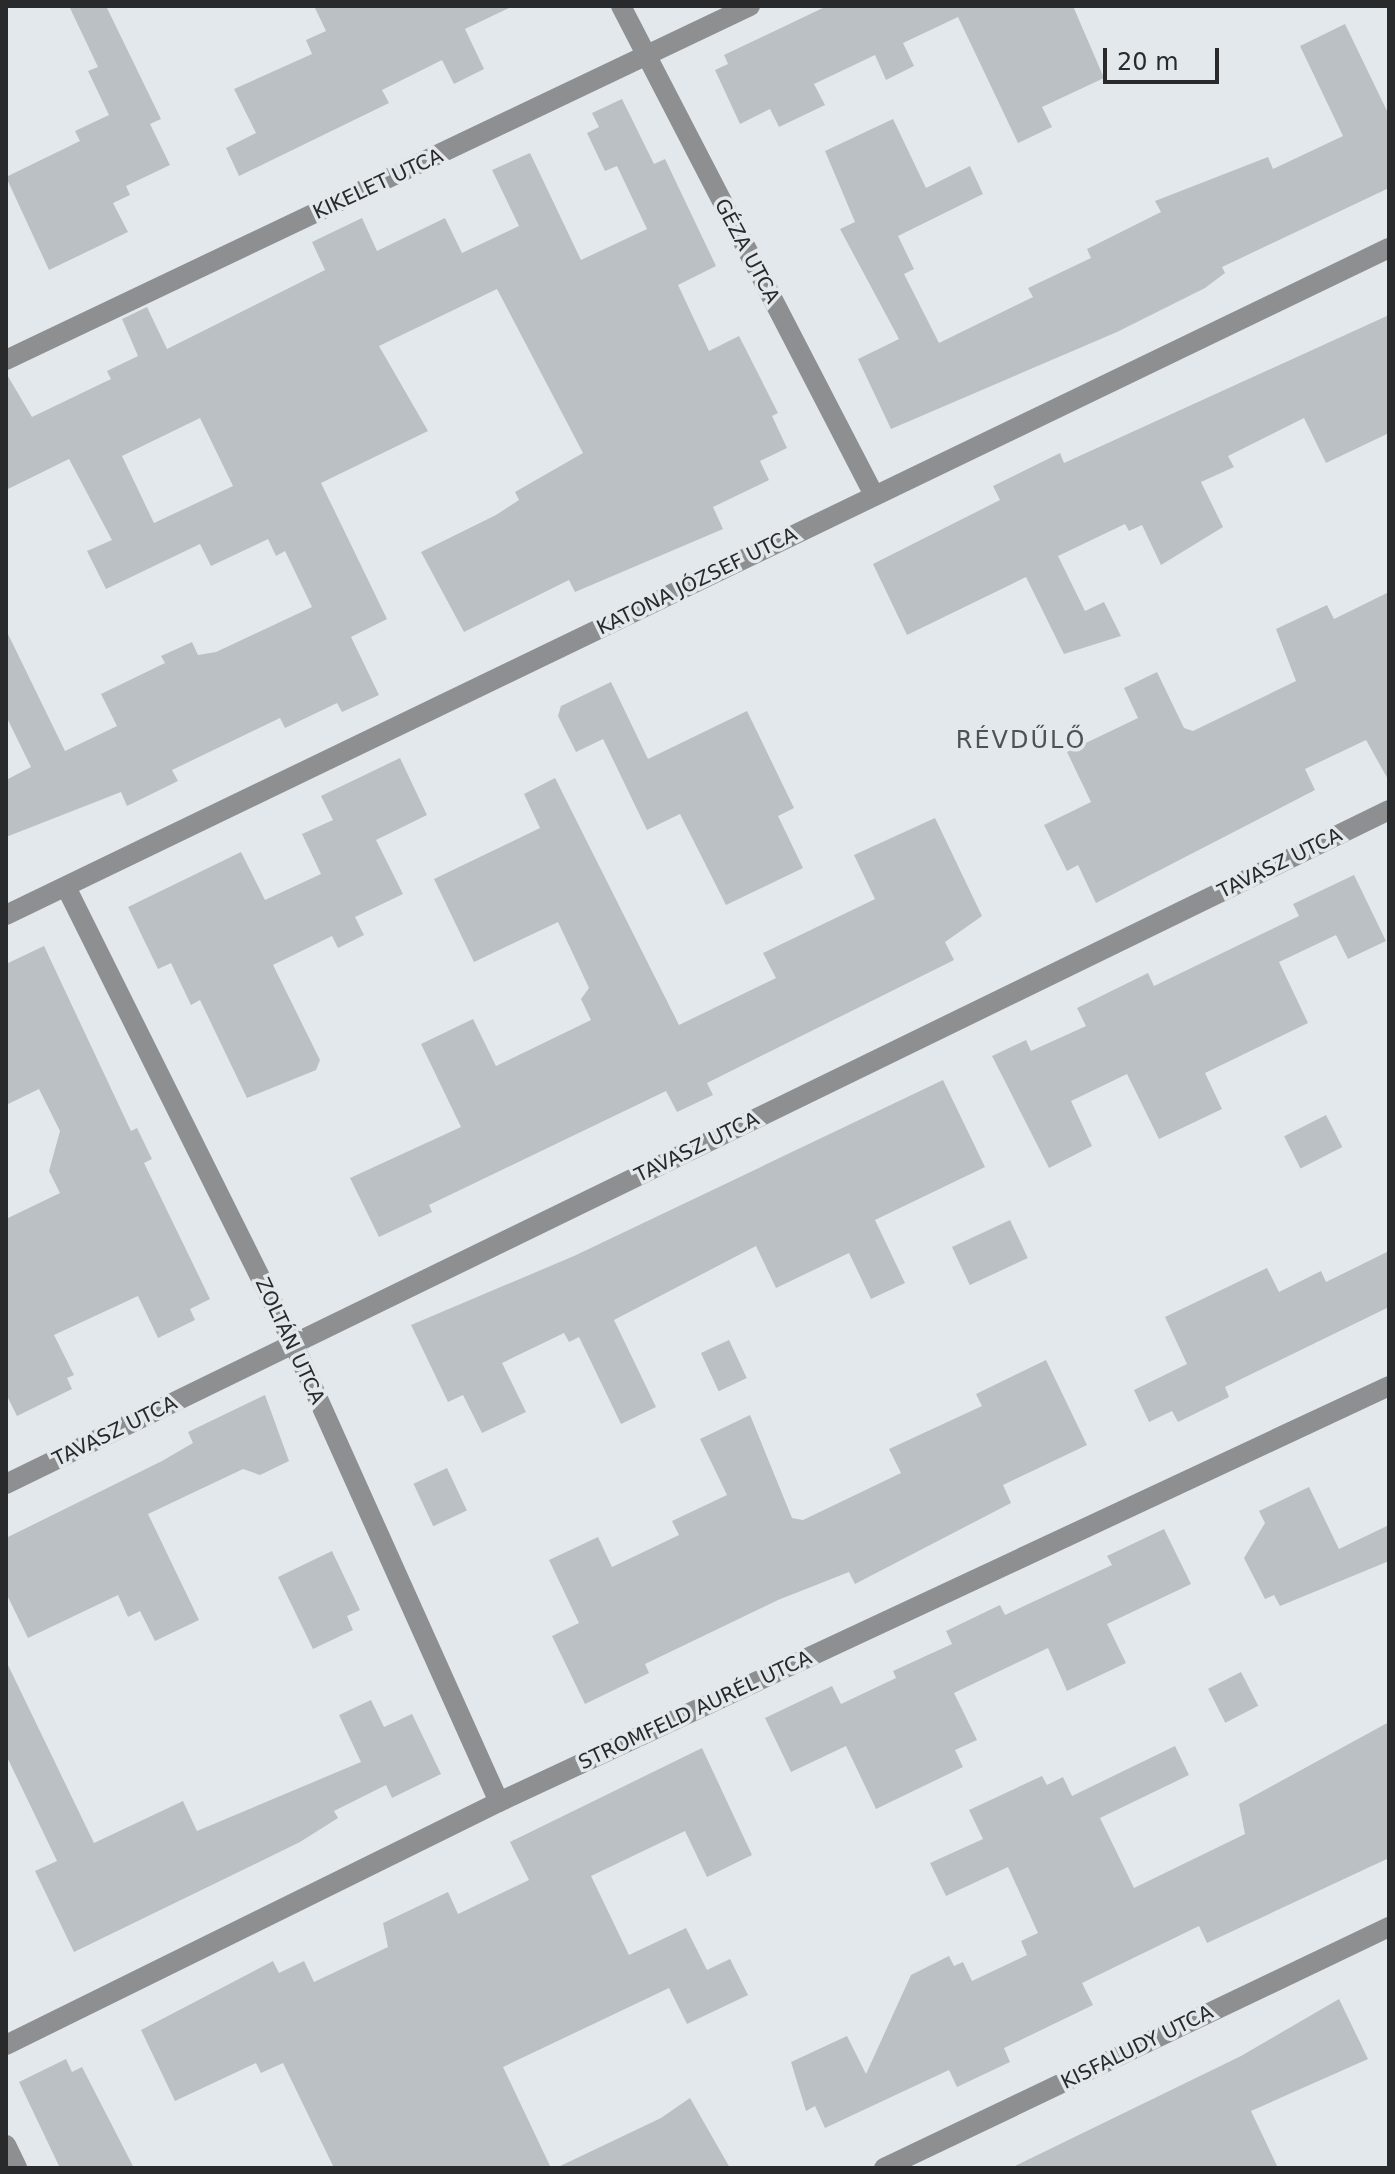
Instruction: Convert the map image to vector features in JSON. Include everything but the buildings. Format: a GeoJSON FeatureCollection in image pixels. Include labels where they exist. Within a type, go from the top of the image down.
{"type":"FeatureCollection","features":[{"type":"Feature","properties":{"kind":"street","name":"GÉZA UTCA"},"geometry":{"type":"LineString","coordinates":[[621,6],[874,495]]}},
{"type":"Feature","properties":{"kind":"street","name":"KIKELET UTCA"},"geometry":{"type":"LineString","coordinates":[[6,360],[750,6]]}},
{"type":"Feature","properties":{"kind":"street","name":"KATONA JÓZSEF UTCA"},"geometry":{"type":"LineString","coordinates":[[6,915],[1389,248]]}},
{"type":"Feature","properties":{"kind":"street","name":"TAVASZ UTCA"},"geometry":{"type":"LineString","coordinates":[[6,1484],[1389,810]]}},
{"type":"Feature","properties":{"kind":"street","name":"ZOLTÁN UTCA"},"geometry":{"type":"LineString","coordinates":[[66,887],[293,1343],[499,1802]]}},
{"type":"Feature","properties":{"kind":"street","name":"STROMFELD AURÉL UTCA"},"geometry":{"type":"LineString","coordinates":[[6,2045],[499,1802],[1389,1386]]}},
{"type":"Feature","properties":{"kind":"street","name":"KISFALUDY UTCA"},"geometry":{"type":"LineString","coordinates":[[884,2168],[1389,1927]]}},
{"type":"Feature","properties":{"kind":"street"},"geometry":{"type":"LineString","coordinates":[[6,2145],[17,2168]]}},
{"type":"Feature","properties":{"kind":"district","name":"RÉVDŰLŐ"},"geometry":{"type":"Point","coordinates":[1021,741]}}]}
